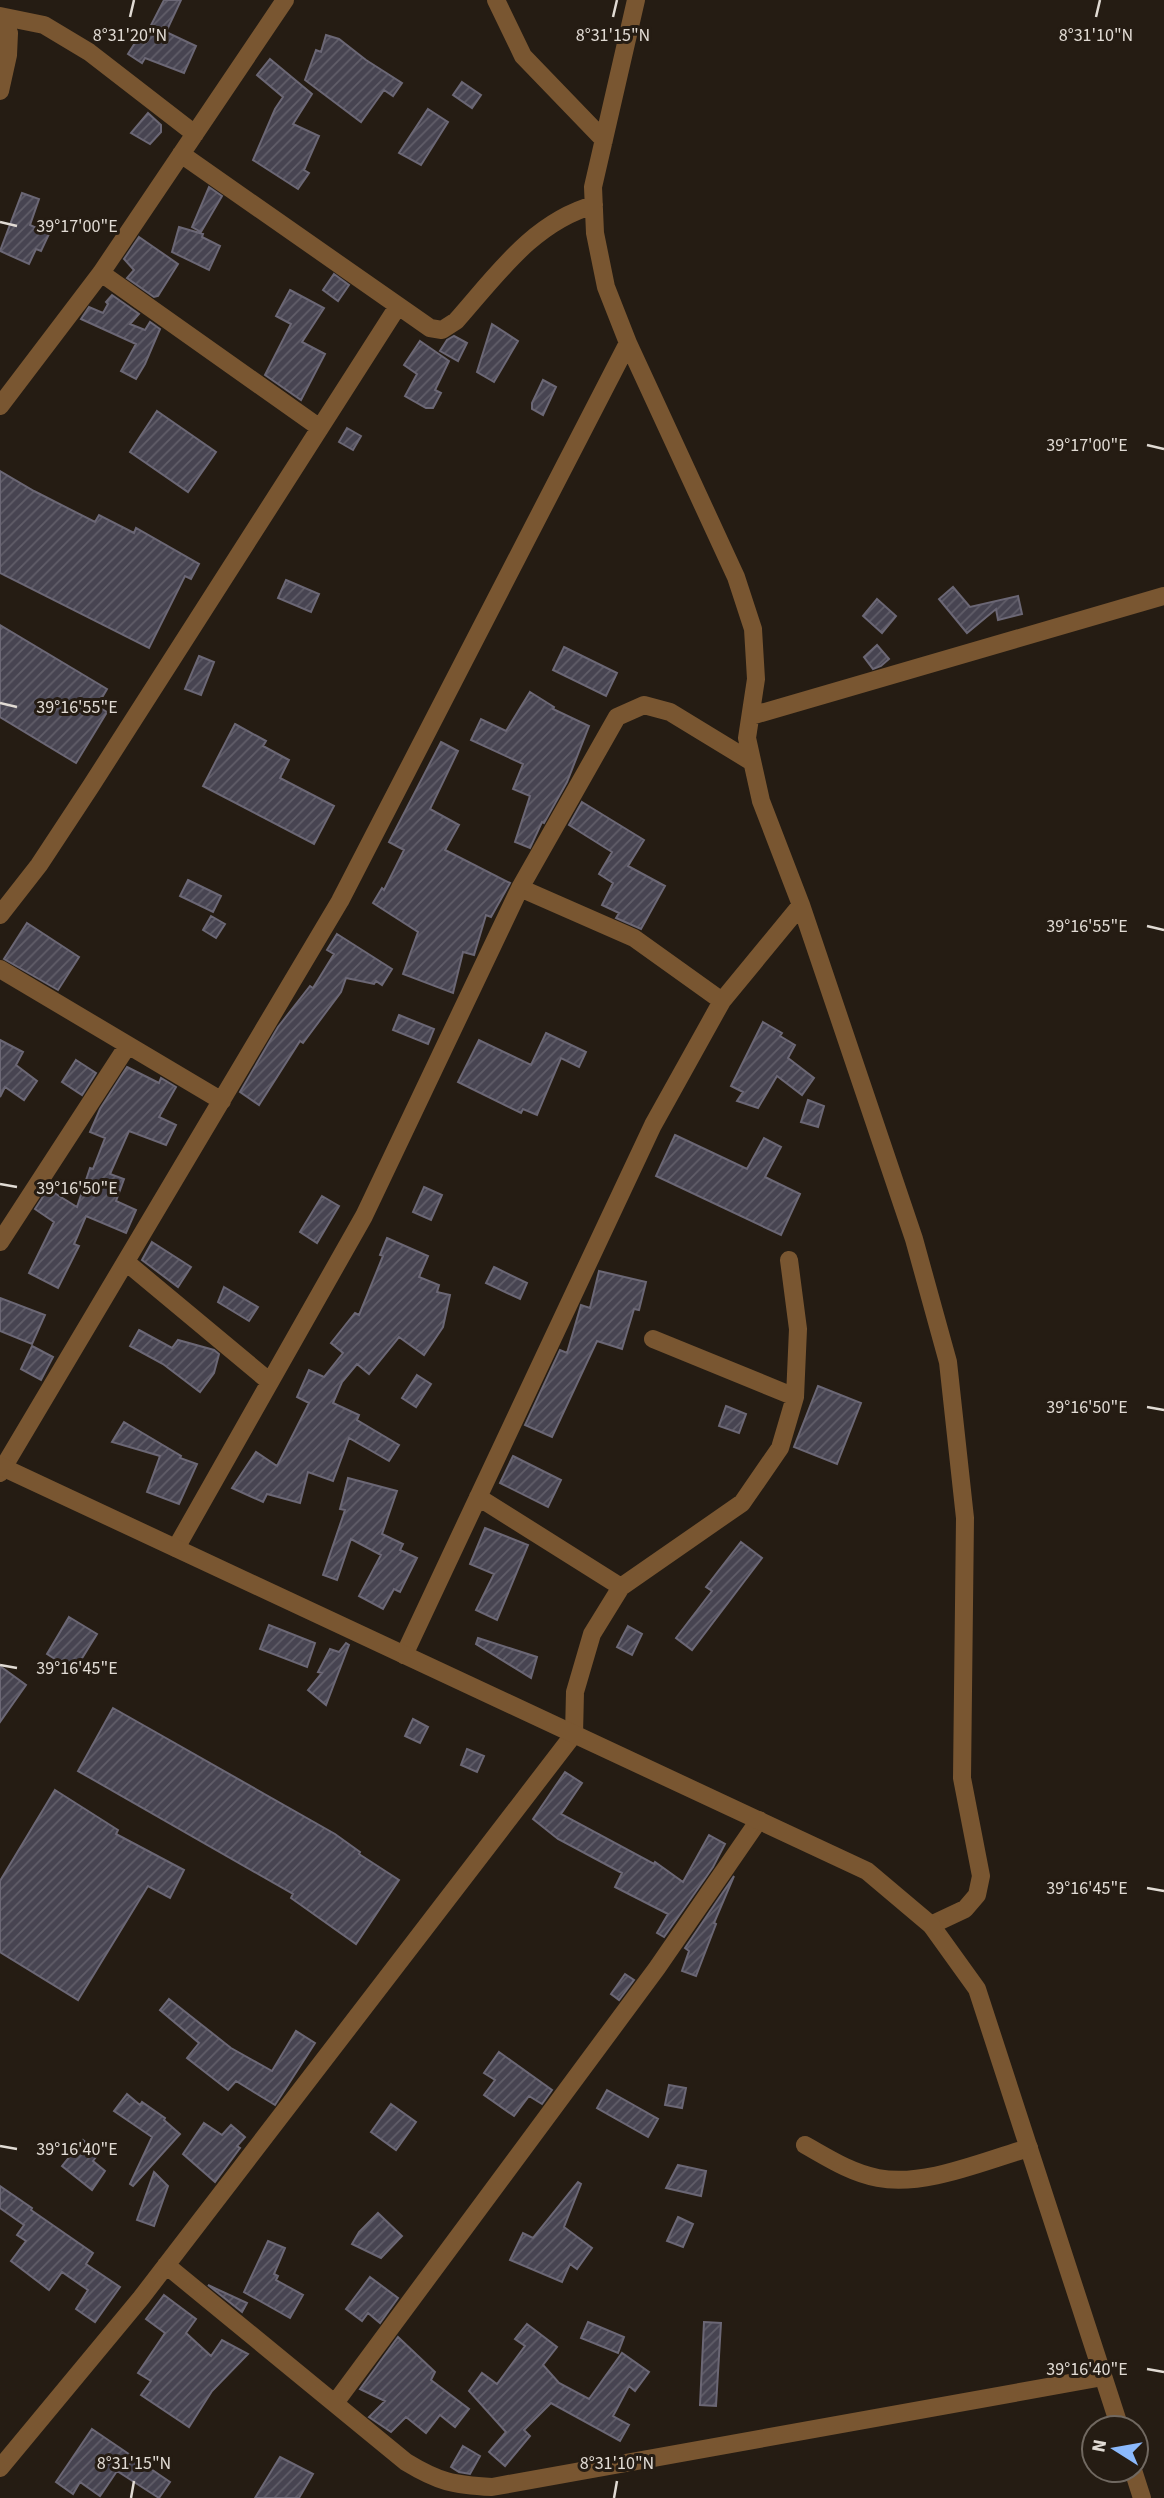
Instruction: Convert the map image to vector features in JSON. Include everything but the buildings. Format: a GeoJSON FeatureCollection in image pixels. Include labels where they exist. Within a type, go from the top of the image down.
{"type":"FeatureCollection","features":[{"type":"Feature","properties":{"kind":"street"},"geometry":{"type":"LineString","coordinates":[[0,406],[101,273],[285,0]]}},
{"type":"Feature","properties":{"kind":"street"},"geometry":{"type":"LineString","coordinates":[[496,0],[523,56],[604,139]]}},
{"type":"Feature","properties":{"kind":"street"},"geometry":{"type":"LineString","coordinates":[[636,0],[593,187],[595,233],[606,287],[628,343],[736,576],[753,629],[756,679],[747,738],[761,802],[801,905],[914,1239],[948,1362],[965,1518],[962,1779],[981,1876],[977,1895],[965,1909],[931,1925]]}},
{"type":"Feature","properties":{"kind":"street"},"geometry":{"type":"LineString","coordinates":[[0,16],[44,25],[89,52],[195,134]]}},
{"type":"Feature","properties":{"kind":"street"},"geometry":{"type":"LineString","coordinates":[[0,16],[9,33],[8,55],[0,91]]}},
{"type":"Feature","properties":{"kind":"street"},"geometry":{"type":"LineString","coordinates":[[181,153],[430,328],[442,330],[456,321],[530,238],[571,211],[594,205]]}},
{"type":"Feature","properties":{"kind":"street"},"geometry":{"type":"LineString","coordinates":[[101,273],[320,428]]}},
{"type":"Feature","properties":{"kind":"street"},"geometry":{"type":"LineString","coordinates":[[0,915],[39,865],[398,306]]}},
{"type":"Feature","properties":{"kind":"street"},"geometry":{"type":"LineString","coordinates":[[628,343],[340,901],[1,1469],[867,1871],[931,1925],[977,1989],[1115,2414]]}},
{"type":"Feature","properties":{"kind":"street"},"geometry":{"type":"LineString","coordinates":[[751,716],[1164,596]]}},
{"type":"Feature","properties":{"kind":"street"},"geometry":{"type":"LineString","coordinates":[[176,1548],[364,1216],[520,888],[617,717],[644,705],[670,712],[752,762]]}},
{"type":"Feature","properties":{"kind":"street"},"geometry":{"type":"LineString","coordinates":[[520,888],[634,938],[722,1001]]}},
{"type":"Feature","properties":{"kind":"street"},"geometry":{"type":"LineString","coordinates":[[404,1655],[653,1125],[722,1001],[801,905]]}},
{"type":"Feature","properties":{"kind":"street"},"geometry":{"type":"LineString","coordinates":[[0,969],[222,1101]]}},
{"type":"Feature","properties":{"kind":"street"},"geometry":{"type":"LineString","coordinates":[[0,1242],[128,1045]]}},
{"type":"Feature","properties":{"kind":"street"},"geometry":{"type":"LineString","coordinates":[[0,2468],[166,2264],[574,1734],[575,1692],[592,1634],[621,1587],[742,1503],[780,1448],[795,1396],[798,1329],[789,1260]]}},
{"type":"Feature","properties":{"kind":"street"},"geometry":{"type":"LineString","coordinates":[[126,1262],[270,1382]]}},
{"type":"Feature","properties":{"kind":"street"},"geometry":{"type":"LineString","coordinates":[[653,1339],[795,1396]]}},
{"type":"Feature","properties":{"kind":"street"},"geometry":{"type":"LineString","coordinates":[[478,1497],[621,1587]]}},
{"type":"Feature","properties":{"kind":"street"},"geometry":{"type":"LineString","coordinates":[[335,2403],[657,1968],[759,1820]]}},
{"type":"Feature","properties":{"kind":"street"},"geometry":{"type":"LineString","coordinates":[[805,2145],[849,2169],[877,2178],[906,2181],[1029,2148]]}},
{"type":"Feature","properties":{"kind":"street"},"geometry":{"type":"LineString","coordinates":[[166,2264],[406,2462],[430,2477],[446,2483],[492,2487],[1103,2377]]}}]}
